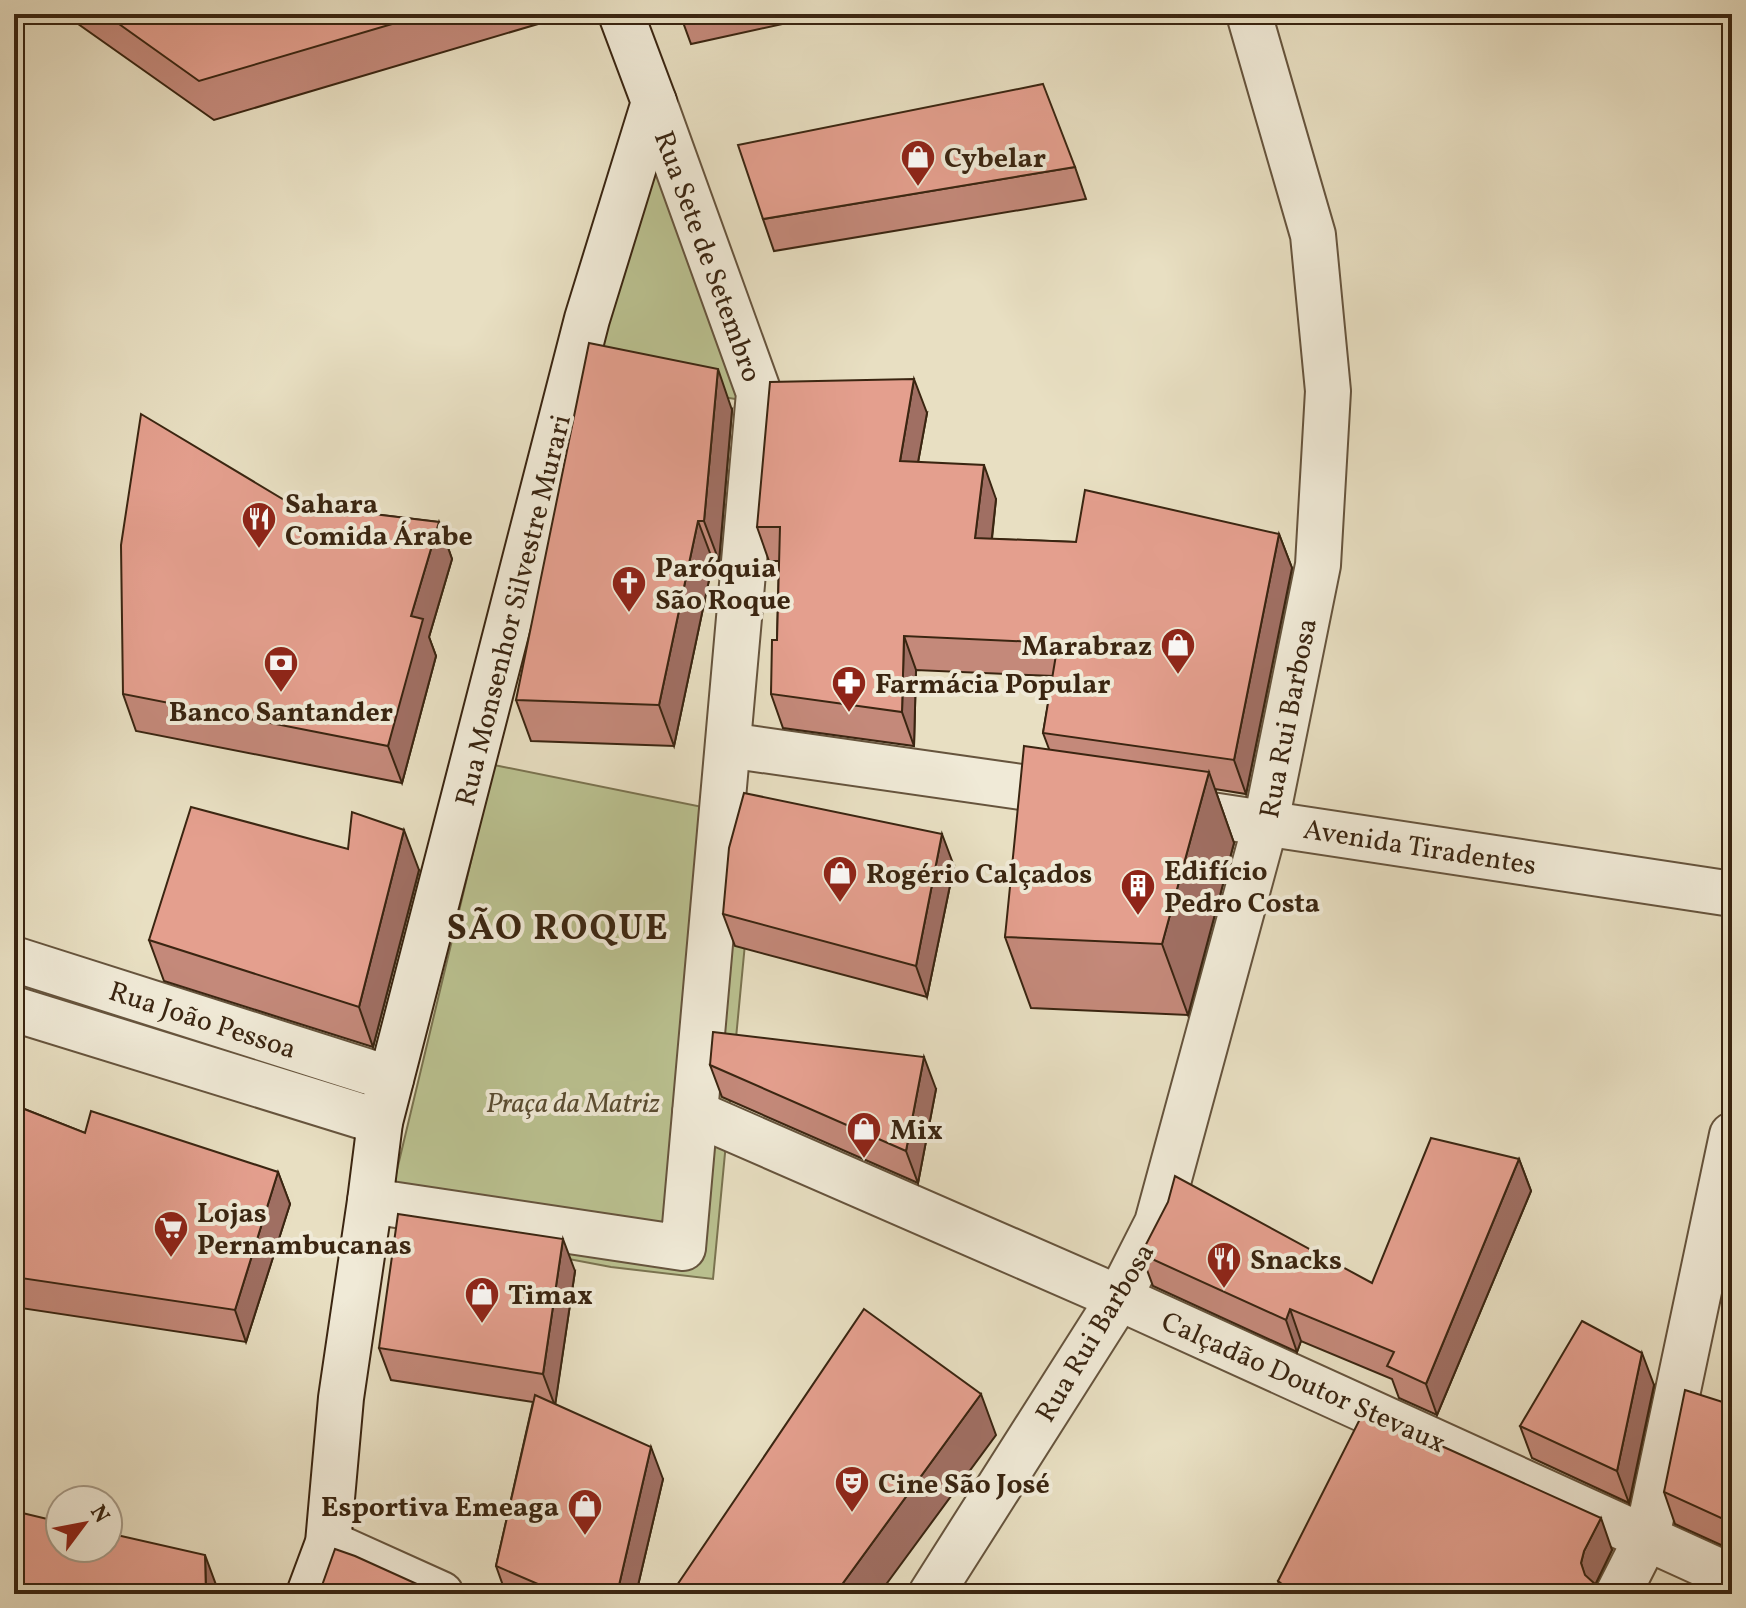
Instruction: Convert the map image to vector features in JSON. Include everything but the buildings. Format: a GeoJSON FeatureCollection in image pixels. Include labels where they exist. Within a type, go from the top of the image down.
{"type":"FeatureCollection","features":[{"type":"Feature","properties":{"kind":"street","name":"Rua Sete de Setembro"},"geometry":{"type":"LineString","coordinates":[[621,14],[759,393],[728,745]]}},
{"type":"Feature","properties":{"kind":"street","name":"Rua Rui Barbosa"},"geometry":{"type":"LineString","coordinates":[[931,1594],[1119,1298],[1157,1223],[1266,822],[1318,565],[1328,391],[1313,235],[1249,14]]}},
{"type":"Feature","properties":{"kind":"street","name":"Rua Monsenhor Silvestre Murari"},"geometry":{"type":"LineString","coordinates":[[309,1594],[328,1543],[341,1398],[380,1122],[587,319],[654,102]]}},
{"type":"Feature","properties":{"kind":"street","name":"Avenida Tiradentes"},"geometry":{"type":"LineString","coordinates":[[728,745],[1266,822],[1732,894]]}},
{"type":"Feature","properties":{"kind":"street"},"geometry":{"type":"LineString","coordinates":[[370,1201],[683,1248],[728,745]]}},
{"type":"Feature","properties":{"kind":"street","name":"Rua João Pessoa"},"geometry":{"type":"LineString","coordinates":[[14,959],[391,1079]]}},
{"type":"Feature","properties":{"kind":"street","name":"Rua João Pessoa"},"geometry":{"type":"LineString","coordinates":[[14,1009],[380,1122]]}},
{"type":"Feature","properties":{"kind":"street","name":"Calçadão Doutor Stevaux"},"geometry":{"type":"LineString","coordinates":[[695,1113],[1119,1298],[1732,1577]]}},
{"type":"Feature","properties":{"kind":"street"},"geometry":{"type":"LineString","coordinates":[[1618,1594],[1647,1537],[1732,1135]]}},
{"type":"Feature","properties":{"kind":"street"},"geometry":{"type":"LineString","coordinates":[[328,1543],[441,1594]]}},
{"type":"Feature","properties":{"kind":"green space"},"geometry":{"type":"Polygon","coordinates":[[[653,141],[747,401],[586,374],[653,141]]]}},
{"type":"Feature","properties":{"kind":"green space","name":"Praça da Matriz"},"geometry":{"type":"Polygon","coordinates":[[[494,765],[757,818],[713,1279],[611,1267],[384,1224],[494,765]]]}},
{"type":"Feature","properties":{"kind":"place","name":"Cybelar"},"geometry":{"type":"Point","coordinates":[918,188]}},
{"type":"Feature","properties":{"kind":"place","name":"Sahara Comida Árabe"},"geometry":{"type":"Point","coordinates":[259,550]}},
{"type":"Feature","properties":{"kind":"place","name":"Paróquia São Roque"},"geometry":{"type":"Point","coordinates":[629,614]}},
{"type":"Feature","properties":{"kind":"place","name":"Marabraz"},"geometry":{"type":"Point","coordinates":[1178,676]}},
{"type":"Feature","properties":{"kind":"place","name":"Banco Santander"},"geometry":{"type":"Point","coordinates":[281,694]}},
{"type":"Feature","properties":{"kind":"place","name":"Farmácia Popular"},"geometry":{"type":"Point","coordinates":[849,714]}},
{"type":"Feature","properties":{"kind":"place","name":"Rogério Calçados"},"geometry":{"type":"Point","coordinates":[840,904]}},
{"type":"Feature","properties":{"kind":"place","name":"Edifício Pedro Costa"},"geometry":{"type":"Point","coordinates":[1138,917]}},
{"type":"Feature","properties":{"kind":"place","name":"Mix"},"geometry":{"type":"Point","coordinates":[864,1160]}},
{"type":"Feature","properties":{"kind":"place","name":"Lojas Pernambucanas"},"geometry":{"type":"Point","coordinates":[171,1259]}},
{"type":"Feature","properties":{"kind":"place","name":"Snacks"},"geometry":{"type":"Point","coordinates":[1224,1290]}},
{"type":"Feature","properties":{"kind":"place","name":"Timax"},"geometry":{"type":"Point","coordinates":[482,1325]}},
{"type":"Feature","properties":{"kind":"place","name":"Cine São José"},"geometry":{"type":"Point","coordinates":[852,1514]}},
{"type":"Feature","properties":{"kind":"place","name":"Esportiva Emeaga"},"geometry":{"type":"Point","coordinates":[585,1537]}},
{"type":"Feature","properties":{"kind":"district","name":"SÃO ROQUE"},"geometry":{"type":"Point","coordinates":[558,926]}}]}
